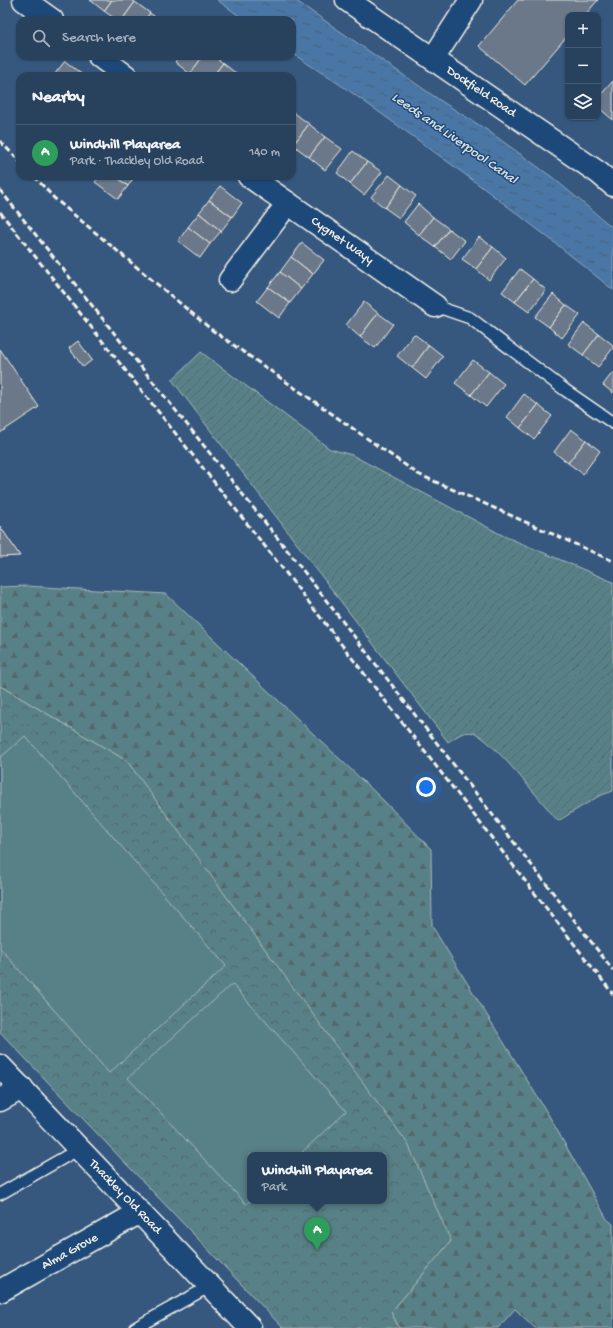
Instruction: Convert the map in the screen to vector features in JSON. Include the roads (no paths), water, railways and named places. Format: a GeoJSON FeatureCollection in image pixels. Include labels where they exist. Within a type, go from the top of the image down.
{"type":"FeatureCollection","features":[{"type":"Feature","properties":{"kind":"street"},"geometry":{"type":"LineString","coordinates":[[24,0],[46,16]]}},
{"type":"Feature","properties":{"kind":"street","name":"Dockfield Road"},"geometry":{"type":"LineString","coordinates":[[347,0],[599,173],[613,185]]}},
{"type":"Feature","properties":{"kind":"street"},"geometry":{"type":"LineString","coordinates":[[433,59],[471,0]]}},
{"type":"Feature","properties":{"kind":"street"},"geometry":{"type":"LineString","coordinates":[[104,60],[121,72]]}},
{"type":"Feature","properties":{"kind":"street","name":"Cygnet Wayy"},"geometry":{"type":"LineString","coordinates":[[255,180],[435,306]]}},
{"type":"Feature","properties":{"kind":"street"},"geometry":{"type":"LineString","coordinates":[[230,280],[288,203]]}},
{"type":"Feature","properties":{"kind":"street","name":"Thackley Old Road"},"geometry":{"type":"LineString","coordinates":[[0,1066],[250,1328]]}},
{"type":"Feature","properties":{"kind":"street"},"geometry":{"type":"LineString","coordinates":[[0,1100],[22,1088]]}},
{"type":"Feature","properties":{"kind":"street","name":"Alma Grove"},"geometry":{"type":"LineString","coordinates":[[0,1291],[140,1212]]}},
{"type":"Feature","properties":{"kind":"lane"},"geometry":{"type":"LineString","coordinates":[[435,306],[470,318],[565,390],[613,423]]}},
{"type":"Feature","properties":{"kind":"lane"},"geometry":{"type":"LineString","coordinates":[[0,1194],[79,1149]]}},
{"type":"Feature","properties":{"kind":"lane"},"geometry":{"type":"LineString","coordinates":[[135,1328],[210,1286]]}},
{"type":"Feature","properties":{"kind":"water","name":"Leeds and Liverpool Canal"},"geometry":{"type":"Polygon","coordinates":[[[217,0],[295,0],[441,101],[487,130],[552,177],[613,228],[613,290],[516,212],[348,90],[296,56],[296,16],[239,16],[217,0]]]}},
{"type":"Feature","properties":{"kind":"railway"},"geometry":{"type":"LineString","coordinates":[[0,141],[16,158]]}},
{"type":"Feature","properties":{"kind":"railway"},"geometry":{"type":"LineString","coordinates":[[38,180],[54,198],[212,330],[418,474],[613,561]]}},
{"type":"Feature","properties":{"kind":"railway"},"geometry":{"type":"LineString","coordinates":[[0,190],[291,555],[613,970]]}},
{"type":"Feature","properties":{"kind":"railway"},"geometry":{"type":"LineString","coordinates":[[0,212],[279,564],[613,994]]}},
{"type":"Feature","properties":{"kind":"place","name":"Windhill Playarea"},"geometry":{"type":"Point","coordinates":[317,1250]}}]}
